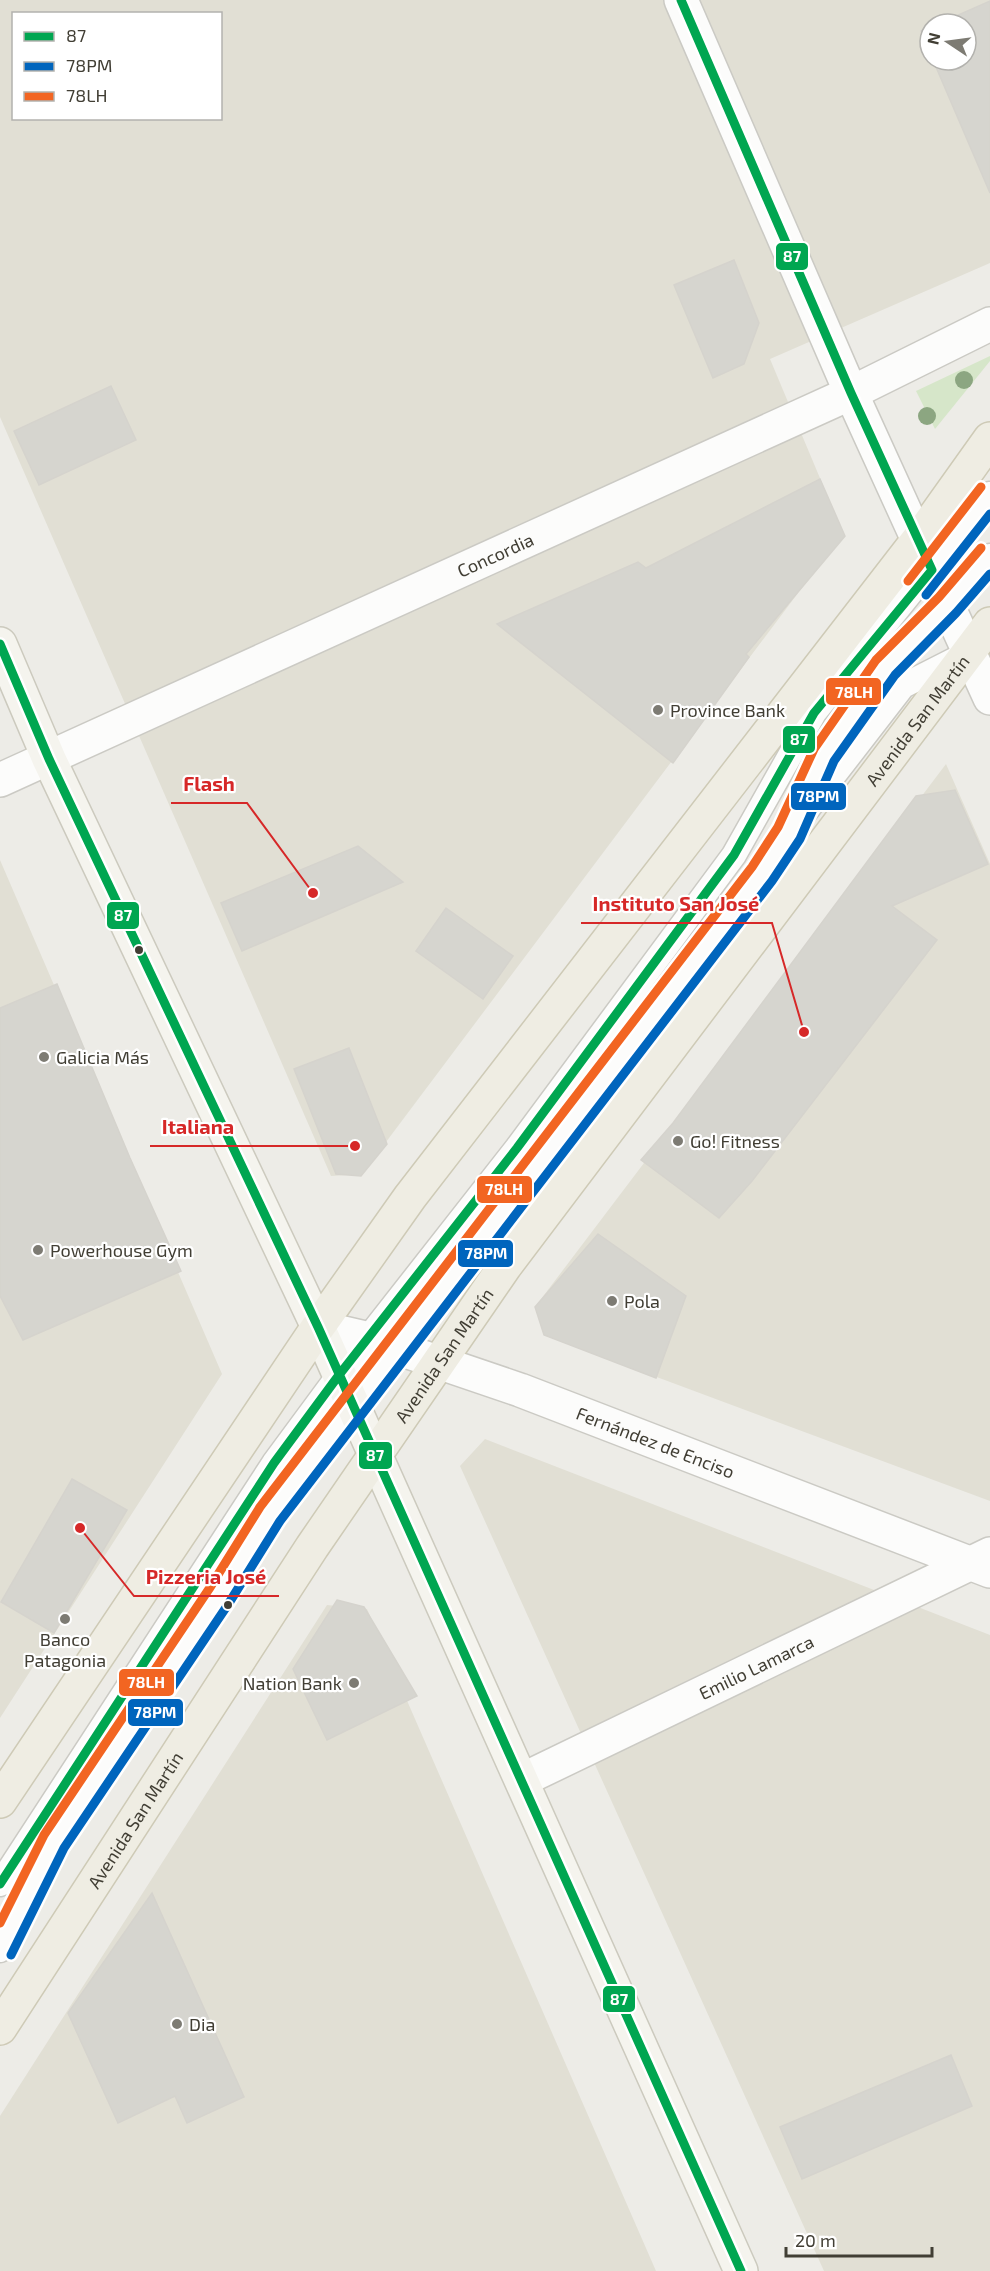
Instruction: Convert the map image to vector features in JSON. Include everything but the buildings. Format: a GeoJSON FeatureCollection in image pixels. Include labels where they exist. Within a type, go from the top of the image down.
{"type":"FeatureCollection","features":[{"type":"Feature","properties":{"kind":"main road"},"geometry":{"type":"LineString","coordinates":[[0,1800],[318,1327],[416,1189],[918,540],[990,439]]}},
{"type":"Feature","properties":{"kind":"main road","name":"Avenida San Martín"},"geometry":{"type":"LineString","coordinates":[[0,2028],[312,1547],[512,1256],[990,624]]}},
{"type":"Feature","properties":{"kind":"main road"},"geometry":{"type":"LineString","coordinates":[[0,644],[49,759],[318,1327],[741,2271]]}},
{"type":"Feature","properties":{"kind":"street"},"geometry":{"type":"LineString","coordinates":[[681,0],[851,393],[990,698]]}},
{"type":"Feature","properties":{"kind":"street","name":"Concordia"},"geometry":{"type":"LineString","coordinates":[[0,780],[851,393],[990,324]]}},
{"type":"Feature","properties":{"kind":"street","name":"Fernández de Enciso"},"geometry":{"type":"LineString","coordinates":[[318,1327],[384,1343],[520,1390],[983,1563]]}},
{"type":"Feature","properties":{"kind":"street","name":"Emilio Lamarca"},"geometry":{"type":"LineString","coordinates":[[522,1780],[983,1563]]}},
{"type":"Feature","properties":{"kind":"lane"},"geometry":{"type":"LineString","coordinates":[[0,1950],[54,1842],[219,1596],[270,1514],[353,1405],[384,1343],[517,1148],[734,855],[814,713],[932,570],[990,494]]}},
{"type":"Feature","properties":{"kind":"lane"},"geometry":{"type":"LineString","coordinates":[[789,833],[824,755],[886,667],[948,605],[990,556]]}},
{"type":"Feature","properties":{"kind":"lane"},"geometry":{"type":"LineString","coordinates":[[0,1884],[274,1463],[339,1375],[384,1343],[754,884],[789,833],[903,686],[969,652]]}},
{"type":"Feature","properties":{"kind":"shaded area"},"geometry":{"type":"Polygon","coordinates":[[[0,0],[990,0],[990,263],[770,359],[843,533],[362,1174],[331,1176],[0,417],[0,0]]]}},
{"type":"Feature","properties":{"kind":"shaded area"},"geometry":{"type":"Polygon","coordinates":[[[946,764],[990,864],[990,1501],[544,1335],[535,1307],[946,764]]]}},
{"type":"Feature","properties":{"kind":"shaded area"},"geometry":{"type":"Polygon","coordinates":[[[0,860],[222,1374],[0,1718],[0,860]]]}},
{"type":"Feature","properties":{"kind":"shaded area"},"geometry":{"type":"Polygon","coordinates":[[[485,1439],[990,1635],[990,2271],[824,2271],[460,1466],[485,1439]]]}},
{"type":"Feature","properties":{"kind":"shaded area"},"geometry":{"type":"Polygon","coordinates":[[[327,1605],[367,1609],[656,2271],[0,2271],[0,2116],[327,1605]]]}},
{"type":"Feature","properties":{"kind":"green space"},"geometry":{"type":"Polygon","coordinates":[[[990,356],[990,361],[935,429],[916,391],[990,356]]]}},
{"type":"Feature","properties":{"kind":"transit line","name":"87"},"geometry":{"type":"LineString","coordinates":[[0,1884],[274,1463],[339,1375],[517,1148],[734,855],[814,713],[932,570],[851,393],[681,0]]}},
{"type":"Feature","properties":{"kind":"transit line","name":"78LH"},"geometry":{"type":"LineString","coordinates":[[908,581],[981,487]]}},
{"type":"Feature","properties":{"kind":"transit line","name":"78PM"},"geometry":{"type":"LineString","coordinates":[[926,595],[990,514]]}},
{"type":"Feature","properties":{"kind":"transit line","name":"78LH"},"geometry":{"type":"LineString","coordinates":[[0,1923],[44,1835],[209,1589],[260,1507],[752,867],[778,827],[814,749],[876,660],[939,597],[981,548]]}},
{"type":"Feature","properties":{"kind":"transit line","name":"78PM"},"geometry":{"type":"LineString","coordinates":[[11,1955],[64,1848],[229,1603],[280,1521],[772,881],[800,839],[834,761],[895,675],[956,613],[990,574]]}},
{"type":"Feature","properties":{"kind":"transit line","name":"87"},"geometry":{"type":"LineString","coordinates":[[0,644],[49,759],[318,1327],[741,2271]]}},
{"type":"Feature","properties":{"kind":"place","name":"Province Bank"},"geometry":{"type":"Point","coordinates":[658,710]}},
{"type":"Feature","properties":{"kind":"place","name":"Flash"},"geometry":{"type":"Point","coordinates":[313,893]}},
{"type":"Feature","properties":{"kind":"place","name":"Instituto San José"},"geometry":{"type":"Point","coordinates":[804,1032]}},
{"type":"Feature","properties":{"kind":"place","name":"Galicia Más"},"geometry":{"type":"Point","coordinates":[44,1057]}},
{"type":"Feature","properties":{"kind":"place","name":"Go! Fitness"},"geometry":{"type":"Point","coordinates":[678,1141]}},
{"type":"Feature","properties":{"kind":"place","name":"Italiana"},"geometry":{"type":"Point","coordinates":[355,1146]}},
{"type":"Feature","properties":{"kind":"place","name":"Powerhouse Gym"},"geometry":{"type":"Point","coordinates":[38,1250]}},
{"type":"Feature","properties":{"kind":"place","name":"Pola"},"geometry":{"type":"Point","coordinates":[612,1301]}},
{"type":"Feature","properties":{"kind":"place","name":"Pizzeria José"},"geometry":{"type":"Point","coordinates":[80,1528]}},
{"type":"Feature","properties":{"kind":"place","name":"Banco Patagonia"},"geometry":{"type":"Point","coordinates":[65,1619]}},
{"type":"Feature","properties":{"kind":"place","name":"Nation Bank"},"geometry":{"type":"Point","coordinates":[354,1683]}},
{"type":"Feature","properties":{"kind":"place","name":"Dia"},"geometry":{"type":"Point","coordinates":[177,2024]}}]}
